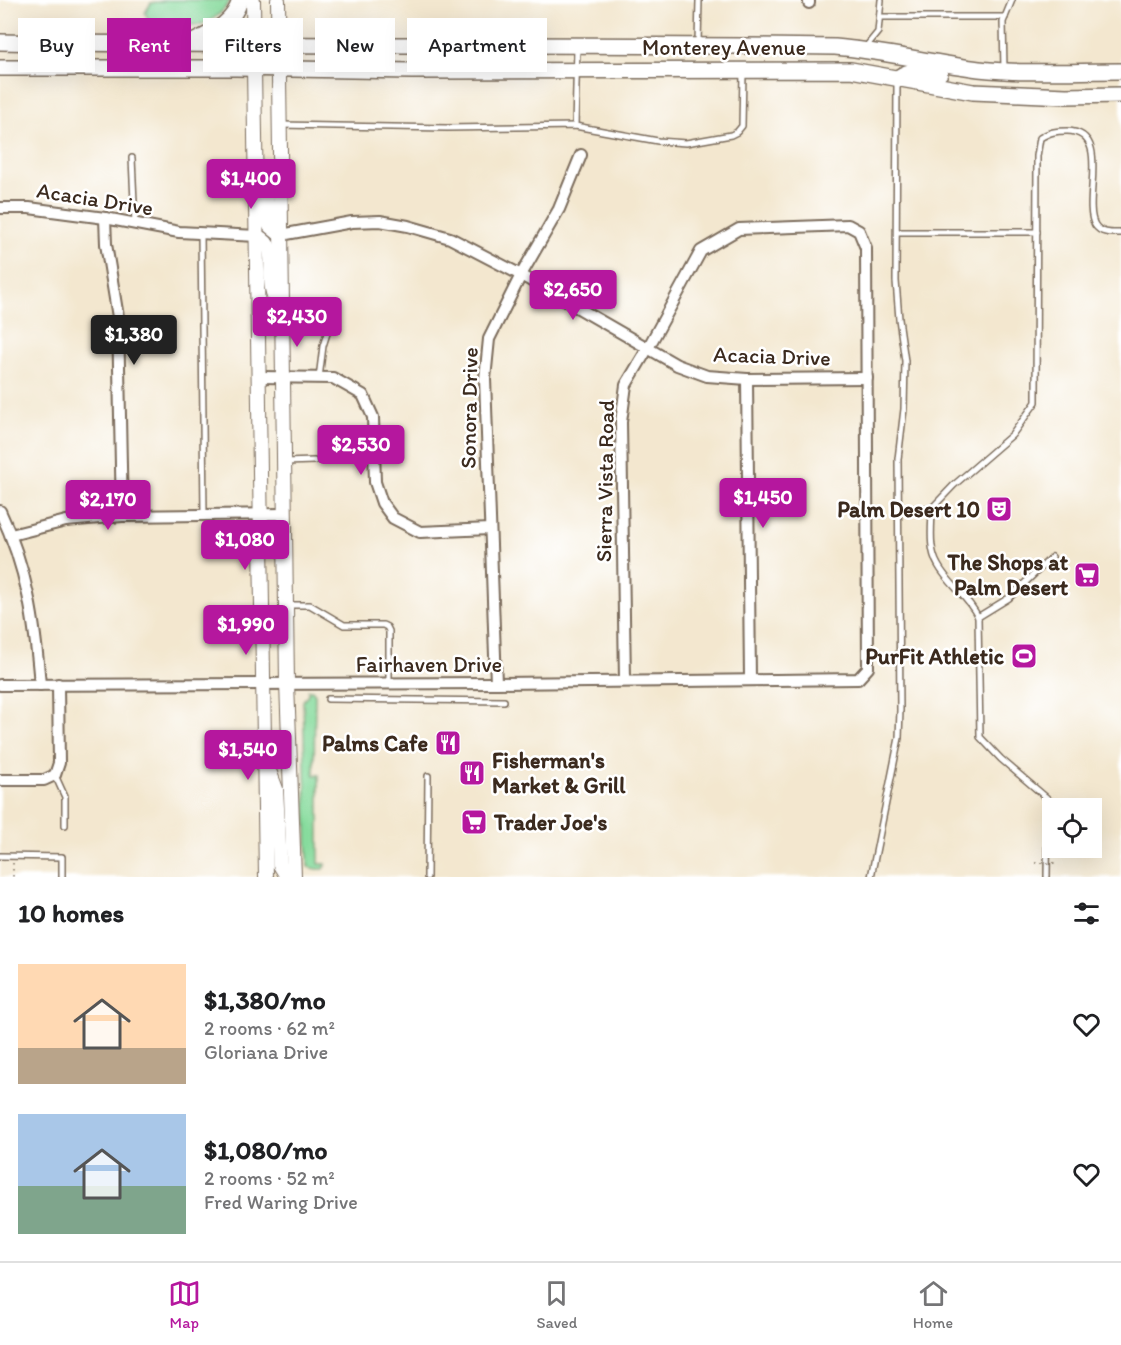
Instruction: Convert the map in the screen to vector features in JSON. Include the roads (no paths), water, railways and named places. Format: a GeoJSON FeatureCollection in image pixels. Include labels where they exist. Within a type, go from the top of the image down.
{"type":"FeatureCollection","features":[{"type":"Feature","properties":{"kind":"main road"},"geometry":{"type":"LineString","coordinates":[[191,42],[224,26],[233,16],[240,0]]}},
{"type":"Feature","properties":{"kind":"main road"},"geometry":{"type":"LineString","coordinates":[[253,0],[253,18]]}},
{"type":"Feature","properties":{"kind":"main road"},"geometry":{"type":"LineString","coordinates":[[278,0],[278,18]]}},
{"type":"Feature","properties":{"kind":"main road","name":"Monterey Avenue"},"geometry":{"type":"LineString","coordinates":[[0,42],[107,43]]}},
{"type":"Feature","properties":{"kind":"main road","name":"Monterey Avenue"},"geometry":{"type":"LineString","coordinates":[[303,45],[799,46],[864,49],[945,64],[1004,70],[1121,71]]}},
{"type":"Feature","properties":{"kind":"main road"},"geometry":{"type":"LineString","coordinates":[[743,70],[744,65],[748,62],[786,60],[799,46]]}},
{"type":"Feature","properties":{"kind":"main road","name":"Monterey Avenue"},"geometry":{"type":"LineString","coordinates":[[0,68],[203,68]]}},
{"type":"Feature","properties":{"kind":"main road","name":"Monterey Avenue"},"geometry":{"type":"LineString","coordinates":[[303,69],[412,71],[851,70],[973,92],[1066,96],[1121,95]]}},
{"type":"Feature","properties":{"kind":"main road"},"geometry":{"type":"LineString","coordinates":[[897,78],[910,71],[922,70],[997,80],[1036,77],[1050,72]]}},
{"type":"Feature","properties":{"kind":"main road"},"geometry":{"type":"LineString","coordinates":[[254,72],[266,877]]}},
{"type":"Feature","properties":{"kind":"main road"},"geometry":{"type":"LineString","coordinates":[[264,754],[276,789],[280,865],[285,873],[294,877],[287,683],[279,72]]}},
{"type":"Feature","properties":{"kind":"main road"},"geometry":{"type":"LineString","coordinates":[[256,159],[266,185],[268,220],[270,226],[281,235]]}},
{"type":"Feature","properties":{"kind":"main road"},"geometry":{"type":"LineString","coordinates":[[257,236],[266,241],[271,250],[272,288],[281,322]]}},
{"type":"Feature","properties":{"kind":"street","name":"Sonora Drive"},"geometry":{"type":"LineString","coordinates":[[496,683],[485,379],[489,339],[521,275],[559,209],[581,155]]}},
{"type":"Feature","properties":{"kind":"street","name":"Acacia Drive"},"geometry":{"type":"LineString","coordinates":[[0,208],[29,208],[105,218],[179,232],[257,236]]}},
{"type":"Feature","properties":{"kind":"street"},"geometry":{"type":"LineString","coordinates":[[105,218],[106,244],[118,317],[122,516]]}},
{"type":"Feature","properties":{"kind":"street","name":"Acacia Drive"},"geometry":{"type":"LineString","coordinates":[[281,235],[352,222],[380,221],[450,238],[521,275],[677,365],[707,376],[747,380],[867,378]]}},
{"type":"Feature","properties":{"kind":"street","name":"Sierra Vista Road"},"geometry":{"type":"LineString","coordinates":[[625,680],[621,422],[626,385],[701,251],[739,229],[848,225],[859,231],[866,248],[867,378]]}},
{"type":"Feature","properties":{"kind":"street"},"geometry":{"type":"LineString","coordinates":[[259,377],[333,378],[363,395],[373,417],[375,482],[382,504],[393,518],[420,531],[490,529]]}},
{"type":"Feature","properties":{"kind":"street","name":"Fairhaven Drive"},"geometry":{"type":"LineString","coordinates":[[0,685],[858,679],[868,668],[867,378]]}},
{"type":"Feature","properties":{"kind":"street"},"geometry":{"type":"LineString","coordinates":[[747,380],[750,680]]}},
{"type":"Feature","properties":{"kind":"street"},"geometry":{"type":"LineString","coordinates":[[0,511],[23,571],[32,608],[40,685]]}},
{"type":"Feature","properties":{"kind":"street"},"geometry":{"type":"LineString","coordinates":[[11,535],[66,521],[122,516],[285,514]]}},
{"type":"Feature","properties":{"kind":"street"},"geometry":{"type":"LineString","coordinates":[[0,780],[44,780],[55,775],[59,763],[58,684]]}},
{"type":"Feature","properties":{"kind":"lane"},"geometry":{"type":"LineString","coordinates":[[698,45],[699,0]]}},
{"type":"Feature","properties":{"kind":"lane"},"geometry":{"type":"LineString","coordinates":[[864,49],[878,32],[881,0]]}},
{"type":"Feature","properties":{"kind":"lane"},"geometry":{"type":"LineString","coordinates":[[1004,70],[1005,17],[1012,0]]}},
{"type":"Feature","properties":{"kind":"lane"},"geometry":{"type":"LineString","coordinates":[[880,17],[1005,17]]}},
{"type":"Feature","properties":{"kind":"lane"},"geometry":{"type":"LineString","coordinates":[[575,126],[577,44]]}},
{"type":"Feature","properties":{"kind":"lane"},"geometry":{"type":"LineString","coordinates":[[280,125],[447,128],[575,126],[658,141],[686,143],[731,135],[742,126],[743,70]]}},
{"type":"Feature","properties":{"kind":"lane"},"geometry":{"type":"LineString","coordinates":[[871,877],[899,738],[898,459],[904,409],[905,361],[897,300],[897,78]]}},
{"type":"Feature","properties":{"kind":"lane"},"geometry":{"type":"LineString","coordinates":[[898,509],[932,508],[961,479],[1012,435],[1036,402],[1037,156],[1040,138],[1051,131],[1073,132],[1088,141],[1092,152],[1092,216],[1096,226],[1106,233],[1121,233]]}},
{"type":"Feature","properties":{"kind":"lane"},"geometry":{"type":"LineString","coordinates":[[132,158],[135,224]]}},
{"type":"Feature","properties":{"kind":"lane"},"geometry":{"type":"LineString","coordinates":[[897,232],[1037,232]]}},
{"type":"Feature","properties":{"kind":"lane"},"geometry":{"type":"LineString","coordinates":[[201,234],[204,515]]}},
{"type":"Feature","properties":{"kind":"lane"},"geometry":{"type":"LineString","coordinates":[[319,378],[323,346],[329,327]]}},
{"type":"Feature","properties":{"kind":"lane"},"geometry":{"type":"LineString","coordinates":[[284,462],[314,461]]}},
{"type":"Feature","properties":{"kind":"lane"},"geometry":{"type":"LineString","coordinates":[[932,508],[932,546],[938,564],[972,605],[978,617],[980,737],[1001,759],[1048,799],[1047,877]]}},
{"type":"Feature","properties":{"kind":"lane"},"geometry":{"type":"LineString","coordinates":[[978,617],[1009,598],[1052,557]]}},
{"type":"Feature","properties":{"kind":"lane"},"geometry":{"type":"LineString","coordinates":[[286,605],[310,605],[344,625],[383,625],[387,627],[389,631],[389,683]]}},
{"type":"Feature","properties":{"kind":"lane"},"geometry":{"type":"LineString","coordinates":[[328,699],[504,701]]}},
{"type":"Feature","properties":{"kind":"lane"},"geometry":{"type":"LineString","coordinates":[[55,775],[65,797],[65,825]]}},
{"type":"Feature","properties":{"kind":"lane"},"geometry":{"type":"LineString","coordinates":[[427,877],[428,776]]}},
{"type":"Feature","properties":{"kind":"lane"},"geometry":{"type":"LineString","coordinates":[[0,856],[62,857],[62,877]]}},
{"type":"Feature","properties":{"kind":"place","name":"Palm Desert 10"},"geometry":{"type":"Point","coordinates":[999,509]}},
{"type":"Feature","properties":{"kind":"place","name":"The Shops at Palm Desert"},"geometry":{"type":"Point","coordinates":[1087,575]}},
{"type":"Feature","properties":{"kind":"place","name":"PurFit Athletic"},"geometry":{"type":"Point","coordinates":[1024,656]}},
{"type":"Feature","properties":{"kind":"place","name":"Palms Cafe"},"geometry":{"type":"Point","coordinates":[448,743]}},
{"type":"Feature","properties":{"kind":"place","name":"Fisherman's Market & Grill"},"geometry":{"type":"Point","coordinates":[472,773]}},
{"type":"Feature","properties":{"kind":"place","name":"Trader Joe's"},"geometry":{"type":"Point","coordinates":[474,822]}}]}
